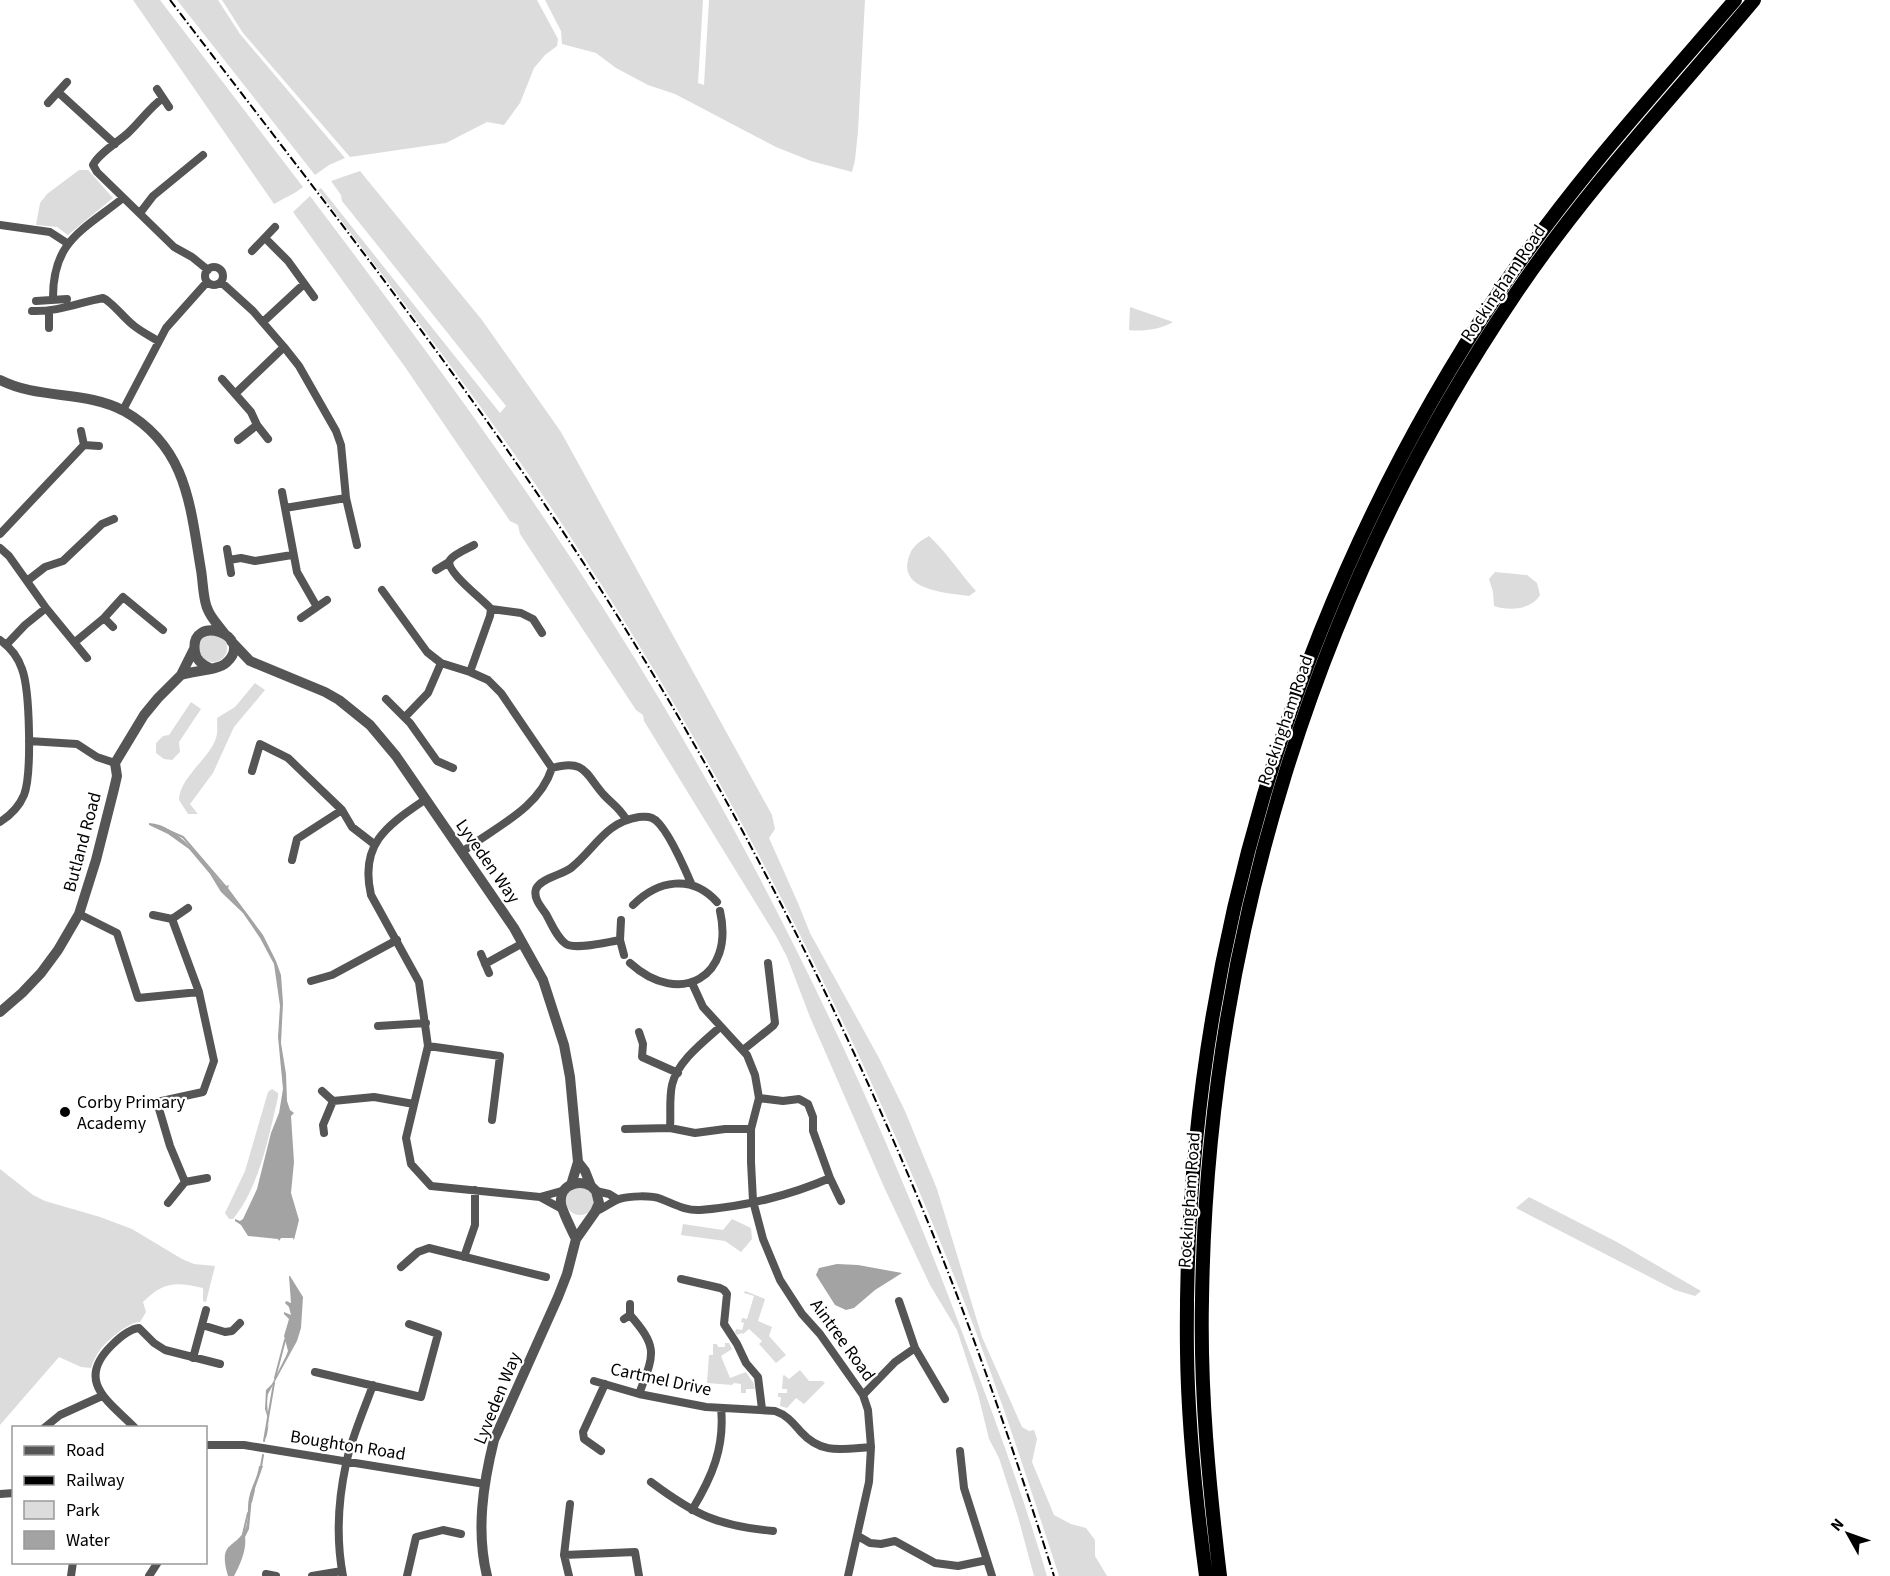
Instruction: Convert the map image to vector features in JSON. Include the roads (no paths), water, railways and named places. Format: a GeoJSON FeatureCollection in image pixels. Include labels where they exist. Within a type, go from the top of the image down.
{"type":"FeatureCollection","features":[{"type":"Feature","properties":{"kind":"highway","name":"Rockingham Road"},"geometry":{"type":"LineString","coordinates":[[1206,1576],[1194,1473],[1187,1355],[1188,1254],[1197,1129],[1214,1005],[1236,896],[1259,806],[1291,708],[1331,603],[1361,535],[1407,445],[1463,349],[1517,266],[1581,180],[1735,0]]}},
{"type":"Feature","properties":{"kind":"highway","name":"Rockingham Road"},"geometry":{"type":"LineString","coordinates":[[1220,1576],[1208,1471],[1202,1353],[1203,1252],[1210,1140],[1221,1047],[1237,960],[1266,837],[1292,748],[1340,620],[1366,560],[1425,443],[1475,355],[1529,274],[1592,190],[1754,0]]}},
{"type":"Feature","properties":{"kind":"street"},"geometry":{"type":"LineString","coordinates":[[48,103],[67,82]]}},
{"type":"Feature","properties":{"kind":"street"},"geometry":{"type":"LineString","coordinates":[[157,89],[169,107]]}},
{"type":"Feature","properties":{"kind":"street"},"geometry":{"type":"LineString","coordinates":[[58,92],[115,144]]}},
{"type":"Feature","properties":{"kind":"street"},"geometry":{"type":"LineString","coordinates":[[163,98],[150,107],[130,131],[96,158],[93,165],[97,172],[174,247],[192,257],[208,270]]}},
{"type":"Feature","properties":{"kind":"street"},"geometry":{"type":"LineString","coordinates":[[140,213],[153,196],[203,155]]}},
{"type":"Feature","properties":{"kind":"street"},"geometry":{"type":"LineString","coordinates":[[53,300],[52,282],[56,265],[67,243],[123,198]]}},
{"type":"Feature","properties":{"kind":"street"},"geometry":{"type":"LineString","coordinates":[[0,225],[50,232],[67,243]]}},
{"type":"Feature","properties":{"kind":"street"},"geometry":{"type":"LineString","coordinates":[[252,251],[275,228]]}},
{"type":"Feature","properties":{"kind":"street"},"geometry":{"type":"LineString","coordinates":[[265,238],[288,261],[314,297]]}},
{"type":"Feature","properties":{"kind":"street"},"geometry":{"type":"LineString","coordinates":[[213,267],[221,270],[223,277],[221,282],[214,285],[207,282],[205,274],[208,270],[213,267]]}},
{"type":"Feature","properties":{"kind":"street"},"geometry":{"type":"LineString","coordinates":[[123,410],[158,341],[187,303],[207,282]]}},
{"type":"Feature","properties":{"kind":"street"},"geometry":{"type":"LineString","coordinates":[[221,282],[263,322],[299,366],[336,431],[340,445],[346,498],[357,545]]}},
{"type":"Feature","properties":{"kind":"street"},"geometry":{"type":"LineString","coordinates":[[263,322],[304,284]]}},
{"type":"Feature","properties":{"kind":"street"},"geometry":{"type":"LineString","coordinates":[[32,311],[49,311],[103,298],[109,300],[116,310],[134,326],[158,341]]}},
{"type":"Feature","properties":{"kind":"street"},"geometry":{"type":"LineString","coordinates":[[36,301],[67,299]]}},
{"type":"Feature","properties":{"kind":"street"},"geometry":{"type":"LineString","coordinates":[[49,311],[49,328]]}},
{"type":"Feature","properties":{"kind":"street"},"geometry":{"type":"LineString","coordinates":[[236,393],[284,347]]}},
{"type":"Feature","properties":{"kind":"street"},"geometry":{"type":"LineString","coordinates":[[222,379],[251,412],[257,425],[268,439]]}},
{"type":"Feature","properties":{"kind":"street","name":"Lyveden Way"},"geometry":{"type":"LineString","coordinates":[[0,380],[25,390],[88,398],[123,410],[153,433],[179,470],[191,505],[208,610],[227,637],[250,661],[325,692],[352,710],[384,740],[462,852],[523,943],[543,980],[564,1045],[570,1077],[578,1162],[568,1187],[561,1197],[564,1212],[576,1239]]}},
{"type":"Feature","properties":{"kind":"street"},"geometry":{"type":"LineString","coordinates":[[238,440],[257,425]]}},
{"type":"Feature","properties":{"kind":"street"},"geometry":{"type":"LineString","coordinates":[[81,431],[84,445]]}},
{"type":"Feature","properties":{"kind":"street"},"geometry":{"type":"LineString","coordinates":[[84,445],[99,446]]}},
{"type":"Feature","properties":{"kind":"street"},"geometry":{"type":"LineString","coordinates":[[0,534],[84,445]]}},
{"type":"Feature","properties":{"kind":"street"},"geometry":{"type":"LineString","coordinates":[[282,492],[292,555],[301,582],[317,607]]}},
{"type":"Feature","properties":{"kind":"street"},"geometry":{"type":"LineString","coordinates":[[285,508],[346,498]]}},
{"type":"Feature","properties":{"kind":"street"},"geometry":{"type":"LineString","coordinates":[[27,581],[45,567],[63,561],[102,524],[114,519]]}},
{"type":"Feature","properties":{"kind":"street"},"geometry":{"type":"LineString","coordinates":[[436,570],[474,545]]}},
{"type":"Feature","properties":{"kind":"street"},"geometry":{"type":"LineString","coordinates":[[0,548],[9,556],[46,608],[87,658]]}},
{"type":"Feature","properties":{"kind":"street"},"geometry":{"type":"LineString","coordinates":[[227,549],[231,573]]}},
{"type":"Feature","properties":{"kind":"street"},"geometry":{"type":"LineString","coordinates":[[229,560],[241,558],[255,561],[292,555]]}},
{"type":"Feature","properties":{"kind":"street"},"geometry":{"type":"LineString","coordinates":[[449,562],[450,568],[461,581],[491,609],[521,613],[533,619],[542,633]]}},
{"type":"Feature","properties":{"kind":"street"},"geometry":{"type":"LineString","coordinates":[[382,591],[427,652],[441,663],[470,672],[488,681],[501,693],[552,768]]}},
{"type":"Feature","properties":{"kind":"street"},"geometry":{"type":"LineString","coordinates":[[75,642],[104,618],[123,597],[163,630]]}},
{"type":"Feature","properties":{"kind":"street"},"geometry":{"type":"LineString","coordinates":[[301,618],[327,600]]}},
{"type":"Feature","properties":{"kind":"street"},"geometry":{"type":"LineString","coordinates":[[0,822],[20,804],[26,792],[29,741],[26,684],[15,655],[3,642],[46,608]]}},
{"type":"Feature","properties":{"kind":"street"},"geometry":{"type":"LineString","coordinates":[[470,672],[491,609]]}},
{"type":"Feature","properties":{"kind":"street","name":"Lyveden Way"},"geometry":{"type":"LineString","coordinates":[[200,635],[208,610]]}},
{"type":"Feature","properties":{"kind":"street"},"geometry":{"type":"LineString","coordinates":[[104,618],[113,627]]}},
{"type":"Feature","properties":{"kind":"street"},"geometry":{"type":"LineString","coordinates":[[181,675],[210,668],[224,664],[232,652],[227,637],[210,630],[200,635],[194,649],[200,662],[210,668]]}},
{"type":"Feature","properties":{"kind":"street","name":"Butland Road"},"geometry":{"type":"LineString","coordinates":[[0,1012],[40,973],[58,950],[78,914],[91,878],[117,777],[116,763],[151,705],[181,675],[194,649]]}},
{"type":"Feature","properties":{"kind":"street","name":"Lyveden Way"},"geometry":{"type":"LineString","coordinates":[[224,664],[250,661]]}},
{"type":"Feature","properties":{"kind":"street"},"geometry":{"type":"LineString","coordinates":[[405,717],[428,693],[441,663]]}},
{"type":"Feature","properties":{"kind":"street"},"geometry":{"type":"LineString","coordinates":[[387,699],[405,717],[437,761],[453,768]]}},
{"type":"Feature","properties":{"kind":"street"},"geometry":{"type":"LineString","coordinates":[[29,741],[77,744],[97,757],[116,763]]}},
{"type":"Feature","properties":{"kind":"street"},"geometry":{"type":"LineString","coordinates":[[252,771],[260,744],[288,758],[342,810],[352,827],[374,844]]}},
{"type":"Feature","properties":{"kind":"street"},"geometry":{"type":"LineString","coordinates":[[552,768],[568,766],[587,770],[604,795],[619,807],[626,819]]}},
{"type":"Feature","properties":{"kind":"street"},"geometry":{"type":"LineString","coordinates":[[462,852],[534,801],[548,780],[552,768]]}},
{"type":"Feature","properties":{"kind":"street"},"geometry":{"type":"LineString","coordinates":[[426,799],[389,825],[374,844],[368,863],[371,895],[419,982],[428,1046],[406,1138],[411,1164],[431,1186],[540,1197],[580,1182],[617,1199],[658,1198],[684,1208],[700,1210],[770,1199],[830,1178]]}},
{"type":"Feature","properties":{"kind":"street"},"geometry":{"type":"LineString","coordinates":[[292,860],[297,839],[342,810]]}},
{"type":"Feature","properties":{"kind":"street"},"geometry":{"type":"LineString","coordinates":[[620,940],[574,947],[566,943],[560,938],[536,898],[536,890],[540,884],[572,867],[598,839],[626,819],[649,816],[656,820],[673,844],[691,883],[712,896],[719,906],[723,944],[711,970],[692,983],[675,984],[660,981],[630,963]]}},
{"type":"Feature","properties":{"kind":"street"},"geometry":{"type":"LineString","coordinates":[[633,905],[644,894],[654,889],[669,884],[691,883]]}},
{"type":"Feature","properties":{"kind":"street"},"geometry":{"type":"LineString","coordinates":[[153,915],[172,919],[188,908]]}},
{"type":"Feature","properties":{"kind":"street"},"geometry":{"type":"LineString","coordinates":[[78,914],[117,933],[138,998],[198,992]]}},
{"type":"Feature","properties":{"kind":"street"},"geometry":{"type":"LineString","coordinates":[[172,919],[198,992],[214,1060],[202,1092],[158,1102],[170,1146],[185,1182]]}},
{"type":"Feature","properties":{"kind":"street"},"geometry":{"type":"LineString","coordinates":[[621,920],[620,940],[624,955]]}},
{"type":"Feature","properties":{"kind":"street"},"geometry":{"type":"LineString","coordinates":[[311,981],[332,975],[397,940]]}},
{"type":"Feature","properties":{"kind":"street"},"geometry":{"type":"LineString","coordinates":[[485,963],[523,943]]}},
{"type":"Feature","properties":{"kind":"street"},"geometry":{"type":"LineString","coordinates":[[481,954],[489,973]]}},
{"type":"Feature","properties":{"kind":"street"},"geometry":{"type":"LineString","coordinates":[[743,1050],[774,1023],[768,963]]}},
{"type":"Feature","properties":{"kind":"street"},"geometry":{"type":"LineString","coordinates":[[692,983],[703,1007],[743,1050],[752,1064],[759,1098],[783,1101],[799,1099],[808,1104],[812,1111],[813,1131],[841,1201]]}},
{"type":"Feature","properties":{"kind":"street"},"geometry":{"type":"LineString","coordinates":[[378,1026],[426,1023]]}},
{"type":"Feature","properties":{"kind":"street"},"geometry":{"type":"LineString","coordinates":[[670,1128],[672,1086],[678,1073],[692,1054],[720,1027]]}},
{"type":"Feature","properties":{"kind":"street"},"geometry":{"type":"LineString","coordinates":[[639,1032],[643,1044],[642,1057],[678,1073]]}},
{"type":"Feature","properties":{"kind":"street"},"geometry":{"type":"LineString","coordinates":[[428,1046],[500,1056],[492,1120]]}},
{"type":"Feature","properties":{"kind":"street"},"geometry":{"type":"LineString","coordinates":[[322,1091],[333,1101],[374,1097],[414,1104]]}},
{"type":"Feature","properties":{"kind":"street","name":"Aintree Road"},"geometry":{"type":"LineString","coordinates":[[759,1098],[751,1130],[753,1202],[763,1239],[780,1280],[802,1314],[820,1334],[863,1395],[870,1421],[871,1447],[868,1482],[848,1576]]}},
{"type":"Feature","properties":{"kind":"street"},"geometry":{"type":"LineString","coordinates":[[324,1133],[323,1125],[333,1101]]}},
{"type":"Feature","properties":{"kind":"street"},"geometry":{"type":"LineString","coordinates":[[625,1129],[670,1128],[695,1133],[725,1129],[751,1130]]}},
{"type":"Feature","properties":{"kind":"street","name":"Lyveden Way"},"geometry":{"type":"LineString","coordinates":[[487,1576],[481,1524],[485,1484],[497,1433],[558,1298],[576,1239],[599,1203],[585,1171],[578,1162]]}},
{"type":"Feature","properties":{"kind":"street"},"geometry":{"type":"LineString","coordinates":[[168,1203],[185,1182],[207,1178]]}},
{"type":"Feature","properties":{"kind":"street"},"geometry":{"type":"LineString","coordinates":[[464,1257],[475,1225],[475,1190]]}},
{"type":"Feature","properties":{"kind":"street"},"geometry":{"type":"LineString","coordinates":[[540,1197],[577,1220],[610,1206],[617,1199]]}},
{"type":"Feature","properties":{"kind":"street"},"geometry":{"type":"LineString","coordinates":[[401,1267],[418,1252],[429,1248],[546,1277]]}},
{"type":"Feature","properties":{"kind":"street"},"geometry":{"type":"LineString","coordinates":[[681,1278],[720,1288],[727,1294],[724,1324],[746,1364],[758,1377],[762,1409]]}},
{"type":"Feature","properties":{"kind":"street"},"geometry":{"type":"LineString","coordinates":[[899,1301],[915,1348],[945,1399]]}},
{"type":"Feature","properties":{"kind":"street"},"geometry":{"type":"LineString","coordinates":[[630,1304],[627,1317],[643,1329],[652,1344],[652,1354],[639,1394]]}},
{"type":"Feature","properties":{"kind":"street"},"geometry":{"type":"LineString","coordinates":[[193,1358],[206,1310]]}},
{"type":"Feature","properties":{"kind":"street"},"geometry":{"type":"LineString","coordinates":[[202,1325],[225,1332],[232,1331],[240,1323]]}},
{"type":"Feature","properties":{"kind":"street"},"geometry":{"type":"LineString","coordinates":[[315,1372],[421,1397],[438,1334],[409,1324]]}},
{"type":"Feature","properties":{"kind":"street"},"geometry":{"type":"LineString","coordinates":[[133,1426],[102,1396],[97,1384],[99,1363],[114,1343],[131,1330],[139,1328],[160,1347],[220,1364]]}},
{"type":"Feature","properties":{"kind":"street"},"geometry":{"type":"LineString","coordinates":[[863,1395],[895,1362],[915,1348]]}},
{"type":"Feature","properties":{"kind":"street","name":"Cartmel Drive"},"geometry":{"type":"LineString","coordinates":[[594,1381],[639,1394],[706,1407],[762,1409],[783,1414],[806,1438],[825,1449],[871,1447]]}},
{"type":"Feature","properties":{"kind":"street"},"geometry":{"type":"LineString","coordinates":[[601,1451],[584,1439],[583,1432],[605,1384]]}},
{"type":"Feature","properties":{"kind":"street"},"geometry":{"type":"LineString","coordinates":[[312,1576],[343,1573],[338,1519],[346,1462],[373,1385]]}},
{"type":"Feature","properties":{"kind":"street"},"geometry":{"type":"LineString","coordinates":[[46,1426],[60,1415],[102,1396]]}},
{"type":"Feature","properties":{"kind":"street","name":"Cartmel Drive"},"geometry":{"type":"LineString","coordinates":[[692,1510],[710,1480],[718,1456],[722,1428],[721,1408]]}},
{"type":"Feature","properties":{"kind":"street","name":"Boughton Road"},"geometry":{"type":"LineString","coordinates":[[207,1445],[244,1445],[485,1484]]}},
{"type":"Feature","properties":{"kind":"street"},"geometry":{"type":"LineString","coordinates":[[960,1451],[964,1488],[992,1576]]}},
{"type":"Feature","properties":{"kind":"street"},"geometry":{"type":"LineString","coordinates":[[651,1482],[707,1518],[740,1528],[773,1531]]}},
{"type":"Feature","properties":{"kind":"street"},"geometry":{"type":"LineString","coordinates":[[569,1576],[564,1555],[570,1504]]}},
{"type":"Feature","properties":{"kind":"street"},"geometry":{"type":"LineString","coordinates":[[407,1530],[416,1537]]}},
{"type":"Feature","properties":{"kind":"street"},"geometry":{"type":"LineString","coordinates":[[416,1537],[443,1530],[461,1534]]}},
{"type":"Feature","properties":{"kind":"street"},"geometry":{"type":"LineString","coordinates":[[858,1536],[870,1543],[881,1544],[895,1541],[935,1563],[958,1566],[987,1560]]}},
{"type":"Feature","properties":{"kind":"street"},"geometry":{"type":"LineString","coordinates":[[407,1576],[416,1537]]}},
{"type":"Feature","properties":{"kind":"street"},"geometry":{"type":"LineString","coordinates":[[564,1555],[635,1552],[639,1576]]}},
{"type":"Feature","properties":{"kind":"street"},"geometry":{"type":"LineString","coordinates":[[266,1574],[276,1576]]}},
{"type":"Feature","properties":{"kind":"water"},"geometry":{"type":"Polygon","coordinates":[[[149,823],[160,825],[180,837],[222,884],[229,885],[228,888],[263,935],[281,975],[283,1003],[281,1043],[287,1101],[290,1110],[294,1113],[291,1116],[294,1162],[291,1193],[299,1220],[294,1240],[293,1238],[281,1238],[279,1241],[278,1239],[248,1236],[241,1225],[235,1221],[235,1219],[240,1221],[243,1219],[257,1189],[271,1133],[279,1113],[283,1089],[278,1037],[280,1006],[274,964],[243,913],[221,892],[210,874],[189,849],[149,823]]]}},
{"type":"Feature","properties":{"kind":"water"},"geometry":{"type":"Polygon","coordinates":[[[837,1264],[858,1265],[902,1273],[875,1290],[854,1308],[846,1310],[835,1305],[816,1275],[819,1268],[837,1264]]]}},
{"type":"Feature","properties":{"kind":"water"},"geometry":{"type":"Polygon","coordinates":[[[290,1276],[303,1297],[301,1328],[297,1341],[268,1394],[268,1420],[265,1409],[266,1390],[272,1384],[288,1351],[284,1336],[289,1319],[284,1312],[291,1315],[285,1303],[286,1301],[291,1303],[290,1276]]]}},
{"type":"Feature","properties":{"kind":"water"},"geometry":{"type":"Polygon","coordinates":[[[259,1466],[263,1466],[252,1497],[244,1552],[234,1576],[228,1576],[225,1564],[226,1550],[238,1539],[246,1527],[249,1498],[259,1466]]]}},
{"type":"Feature","properties":{"kind":"waterway"},"geometry":{"type":"LineString","coordinates":[[167,830],[183,837],[225,886]]}},
{"type":"Feature","properties":{"kind":"waterway"},"geometry":{"type":"LineString","coordinates":[[275,1378],[285,1340]]}},
{"type":"Feature","properties":{"kind":"waterway"},"geometry":{"type":"LineString","coordinates":[[264,1441],[274,1383]]}},
{"type":"Feature","properties":{"kind":"waterway"},"geometry":{"type":"LineString","coordinates":[[261,1467],[263,1455]]}},
{"type":"Feature","properties":{"kind":"waterway"},"geometry":{"type":"LineString","coordinates":[[251,1502],[254,1490]]}},
{"type":"Feature","properties":{"kind":"waterway"},"geometry":{"type":"LineString","coordinates":[[243,1534],[248,1513]]}},
{"type":"Feature","properties":{"kind":"railway"},"geometry":{"type":"LineString","coordinates":[[170,0],[392,291],[499,439],[601,590],[694,745],[781,903],[860,1066],[897,1149],[949,1274],[981,1360],[1054,1576]]}},
{"type":"Feature","properties":{"kind":"place","name":"Corby Primary Academy"},"geometry":{"type":"Point","coordinates":[65,1112]}}]}
